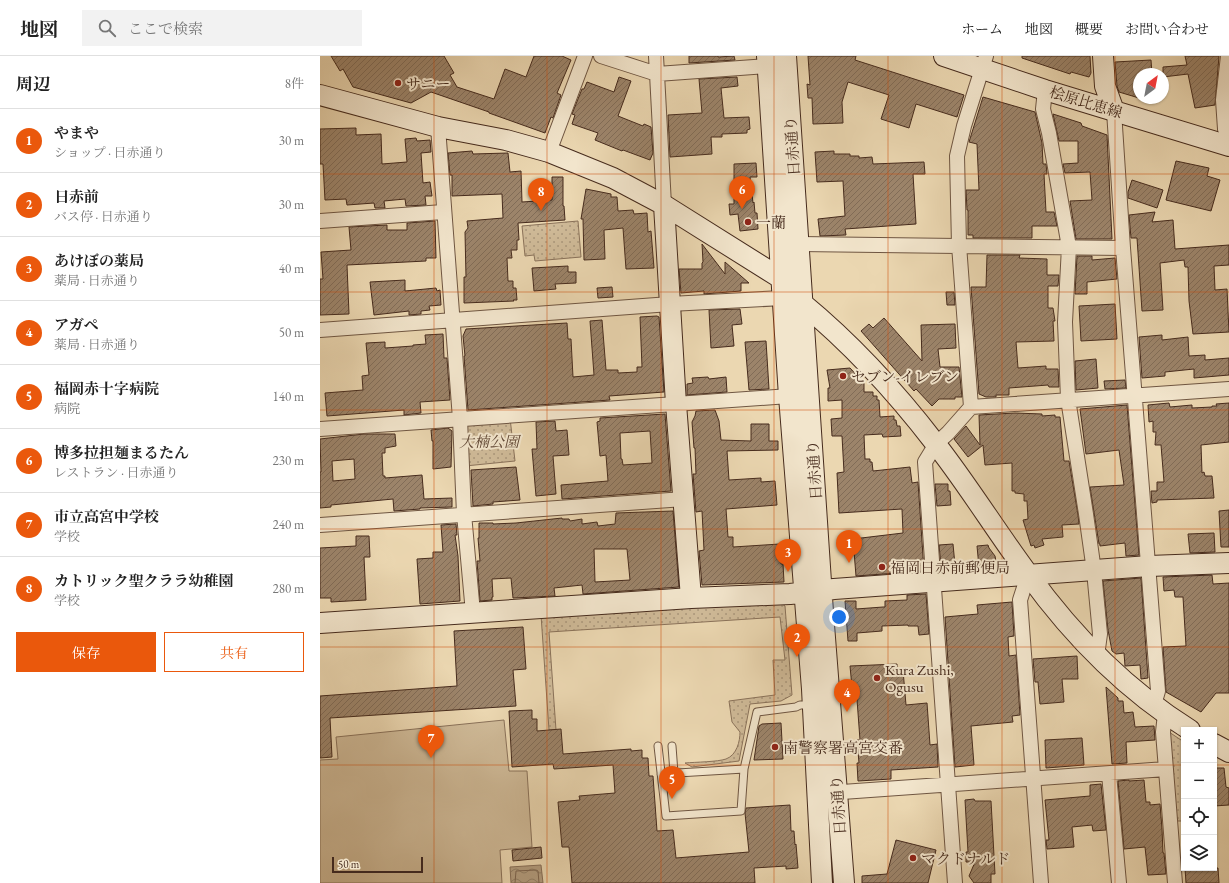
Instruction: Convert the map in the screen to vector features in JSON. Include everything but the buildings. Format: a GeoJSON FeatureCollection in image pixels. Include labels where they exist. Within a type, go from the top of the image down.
{"type":"FeatureCollection","features":[{"type":"Feature","properties":{"kind":"street"},"geometry":{"type":"LineString","coordinates":[[549,152],[585,56]]}},
{"type":"Feature","properties":{"kind":"street"},"geometry":{"type":"LineString","coordinates":[[601,56],[657,74],[768,61]]}},
{"type":"Feature","properties":{"kind":"street"},"geometry":{"type":"LineString","coordinates":[[656,56],[676,404],[691,598]]}},
{"type":"Feature","properties":{"kind":"street","name":"日赤通り"},"geometry":{"type":"LineString","coordinates":[[786,56],[799,244],[814,591],[822,704],[837,792],[844,883]]}},
{"type":"Feature","properties":{"kind":"street","name":"桧原比恵線"},"geometry":{"type":"LineString","coordinates":[[944,56],[984,62],[1045,90],[1229,144]]}},
{"type":"Feature","properties":{"kind":"street"},"geometry":{"type":"LineString","coordinates":[[1103,56],[1105,86],[1114,110],[1114,136],[1122,248],[1149,566],[1159,710],[1163,732],[1175,883]]}},
{"type":"Feature","properties":{"kind":"street"},"geometry":{"type":"LineString","coordinates":[[1228,56],[1223,100],[1225,128],[1229,144]]}},
{"type":"Feature","properties":{"kind":"street","name":"日赤通り"},"geometry":{"type":"LineString","coordinates":[[768,61],[789,396],[814,591]]}},
{"type":"Feature","properties":{"kind":"street"},"geometry":{"type":"LineString","coordinates":[[971,407],[959,245],[957,156],[964,126],[984,62]]}},
{"type":"Feature","properties":{"kind":"street"},"geometry":{"type":"LineString","coordinates":[[1045,90],[1043,109],[1049,133],[1069,247],[1065,322],[1068,399],[1094,571],[1100,634],[1097,656]]}},
{"type":"Feature","properties":{"kind":"street"},"geometry":{"type":"LineString","coordinates":[[320,95],[438,127],[506,140],[549,152],[613,178],[664,205],[782,288]]}},
{"type":"Feature","properties":{"kind":"street"},"geometry":{"type":"LineString","coordinates":[[438,127],[443,212],[460,419],[464,514],[473,613]]}},
{"type":"Feature","properties":{"kind":"street"},"geometry":{"type":"LineString","coordinates":[[320,220],[443,212]]}},
{"type":"Feature","properties":{"kind":"street"},"geometry":{"type":"LineString","coordinates":[[799,244],[1122,248]]}},
{"type":"Feature","properties":{"kind":"street"},"geometry":{"type":"LineString","coordinates":[[320,330],[670,304],[782,288]]}},
{"type":"Feature","properties":{"kind":"street"},"geometry":{"type":"LineString","coordinates":[[802,303],[832,327],[876,371],[936,444],[1028,575],[1068,624],[1097,656],[1129,686],[1159,710],[1185,727]]}},
{"type":"Feature","properties":{"kind":"street"},"geometry":{"type":"LineString","coordinates":[[955,883],[925,462],[936,444],[971,407],[1068,399],[1229,389]]}},
{"type":"Feature","properties":{"kind":"street"},"geometry":{"type":"LineString","coordinates":[[320,429],[789,396]]}},
{"type":"Feature","properties":{"kind":"street"},"geometry":{"type":"LineString","coordinates":[[320,525],[684,499]]}},
{"type":"Feature","properties":{"kind":"street"},"geometry":{"type":"LineString","coordinates":[[320,624],[691,598],[814,591],[1149,566],[1229,563]]}},
{"type":"Feature","properties":{"kind":"street"},"geometry":{"type":"LineString","coordinates":[[1028,575],[1020,600],[1041,883]]}},
{"type":"Feature","properties":{"kind":"street","name":"日赤通り"},"geometry":{"type":"LineString","coordinates":[[822,704],[817,794],[822,883]]}},
{"type":"Feature","properties":{"kind":"street"},"geometry":{"type":"LineString","coordinates":[[1217,746],[1229,752]]}},
{"type":"Feature","properties":{"kind":"street"},"geometry":{"type":"LineString","coordinates":[[817,794],[1166,770]]}},
{"type":"Feature","properties":{"kind":"street"},"geometry":{"type":"LineString","coordinates":[[1109,774],[1119,883]]}},
{"type":"Feature","properties":{"kind":"lane"},"geometry":{"type":"LineString","coordinates":[[658,746],[666,816],[740,811],[744,769],[757,712],[796,707],[800,705],[822,704]]}},
{"type":"Feature","properties":{"kind":"lane"},"geometry":{"type":"LineString","coordinates":[[672,746],[674,773]]}},
{"type":"Feature","properties":{"kind":"lane"},"geometry":{"type":"LineString","coordinates":[[661,774],[744,769]]}},
{"type":"Feature","properties":{"kind":"green space"},"geometry":{"type":"Polygon","coordinates":[[[578,221],[581,257],[535,261],[534,255],[525,256],[522,226],[578,221]]]}},
{"type":"Feature","properties":{"kind":"green space","name":"大楠公園"},"geometry":{"type":"Polygon","coordinates":[[[510,418],[515,461],[465,466],[461,420],[510,418]]]}},
{"type":"Feature","properties":{"kind":"green space"},"geometry":{"type":"Polygon","coordinates":[[[778,601],[785,606],[792,695],[781,701],[750,704],[739,761],[692,767],[685,763],[722,760],[733,754],[738,743],[740,732],[732,722],[729,701],[775,695],[773,660],[785,660],[780,617],[549,632],[556,730],[549,730],[541,615],[778,601]]]}},
{"type":"Feature","properties":{"kind":"green space"},"geometry":{"type":"Polygon","coordinates":[[[504,720],[509,771],[527,771],[532,847],[500,850],[502,883],[320,883],[320,760],[338,759],[336,737],[504,720]]]}},
{"type":"Feature","properties":{"kind":"green space"},"geometry":{"type":"Polygon","coordinates":[[[1166,730],[1181,740],[1181,821],[1173,821],[1166,730]]]}},
{"type":"Feature","properties":{"kind":"water"},"geometry":{"type":"Polygon","coordinates":[[[541,865],[543,883],[511,883],[510,867],[541,865]]]}},
{"type":"Feature","properties":{"kind":"place","name":"サニー"},"geometry":{"type":"Point","coordinates":[398,83]}},
{"type":"Feature","properties":{"kind":"place","name":"博多拉担麺まるたん"},"geometry":{"type":"Point","coordinates":[742,209]}},
{"type":"Feature","properties":{"kind":"place","name":"カトリック聖クララ幼稚園"},"geometry":{"type":"Point","coordinates":[541,211]}},
{"type":"Feature","properties":{"kind":"place","name":"一蘭"},"geometry":{"type":"Point","coordinates":[748,222]}},
{"type":"Feature","properties":{"kind":"place","name":"セブン-イレブン"},"geometry":{"type":"Point","coordinates":[843,376]}},
{"type":"Feature","properties":{"kind":"place","name":"やまや"},"geometry":{"type":"Point","coordinates":[849,563]}},
{"type":"Feature","properties":{"kind":"place","name":"福岡日赤前郵便局"},"geometry":{"type":"Point","coordinates":[882,567]}},
{"type":"Feature","properties":{"kind":"place","name":"あけぼの薬局"},"geometry":{"type":"Point","coordinates":[788,572]}},
{"type":"Feature","properties":{"kind":"place","name":"日赤前"},"geometry":{"type":"Point","coordinates":[797,657]}},
{"type":"Feature","properties":{"kind":"place","name":"Kura Zushi, Ogusu"},"geometry":{"type":"Point","coordinates":[877,678]}},
{"type":"Feature","properties":{"kind":"place","name":"アガペ"},"geometry":{"type":"Point","coordinates":[847,712]}},
{"type":"Feature","properties":{"kind":"place","name":"南警察署高宮交番"},"geometry":{"type":"Point","coordinates":[775,747]}},
{"type":"Feature","properties":{"kind":"place","name":"市立高宮中学校"},"geometry":{"type":"Point","coordinates":[431,758]}},
{"type":"Feature","properties":{"kind":"place","name":"福岡赤十字病院"},"geometry":{"type":"Point","coordinates":[672,799]}},
{"type":"Feature","properties":{"kind":"place","name":"マクドナルド"},"geometry":{"type":"Point","coordinates":[913,858]}}]}
